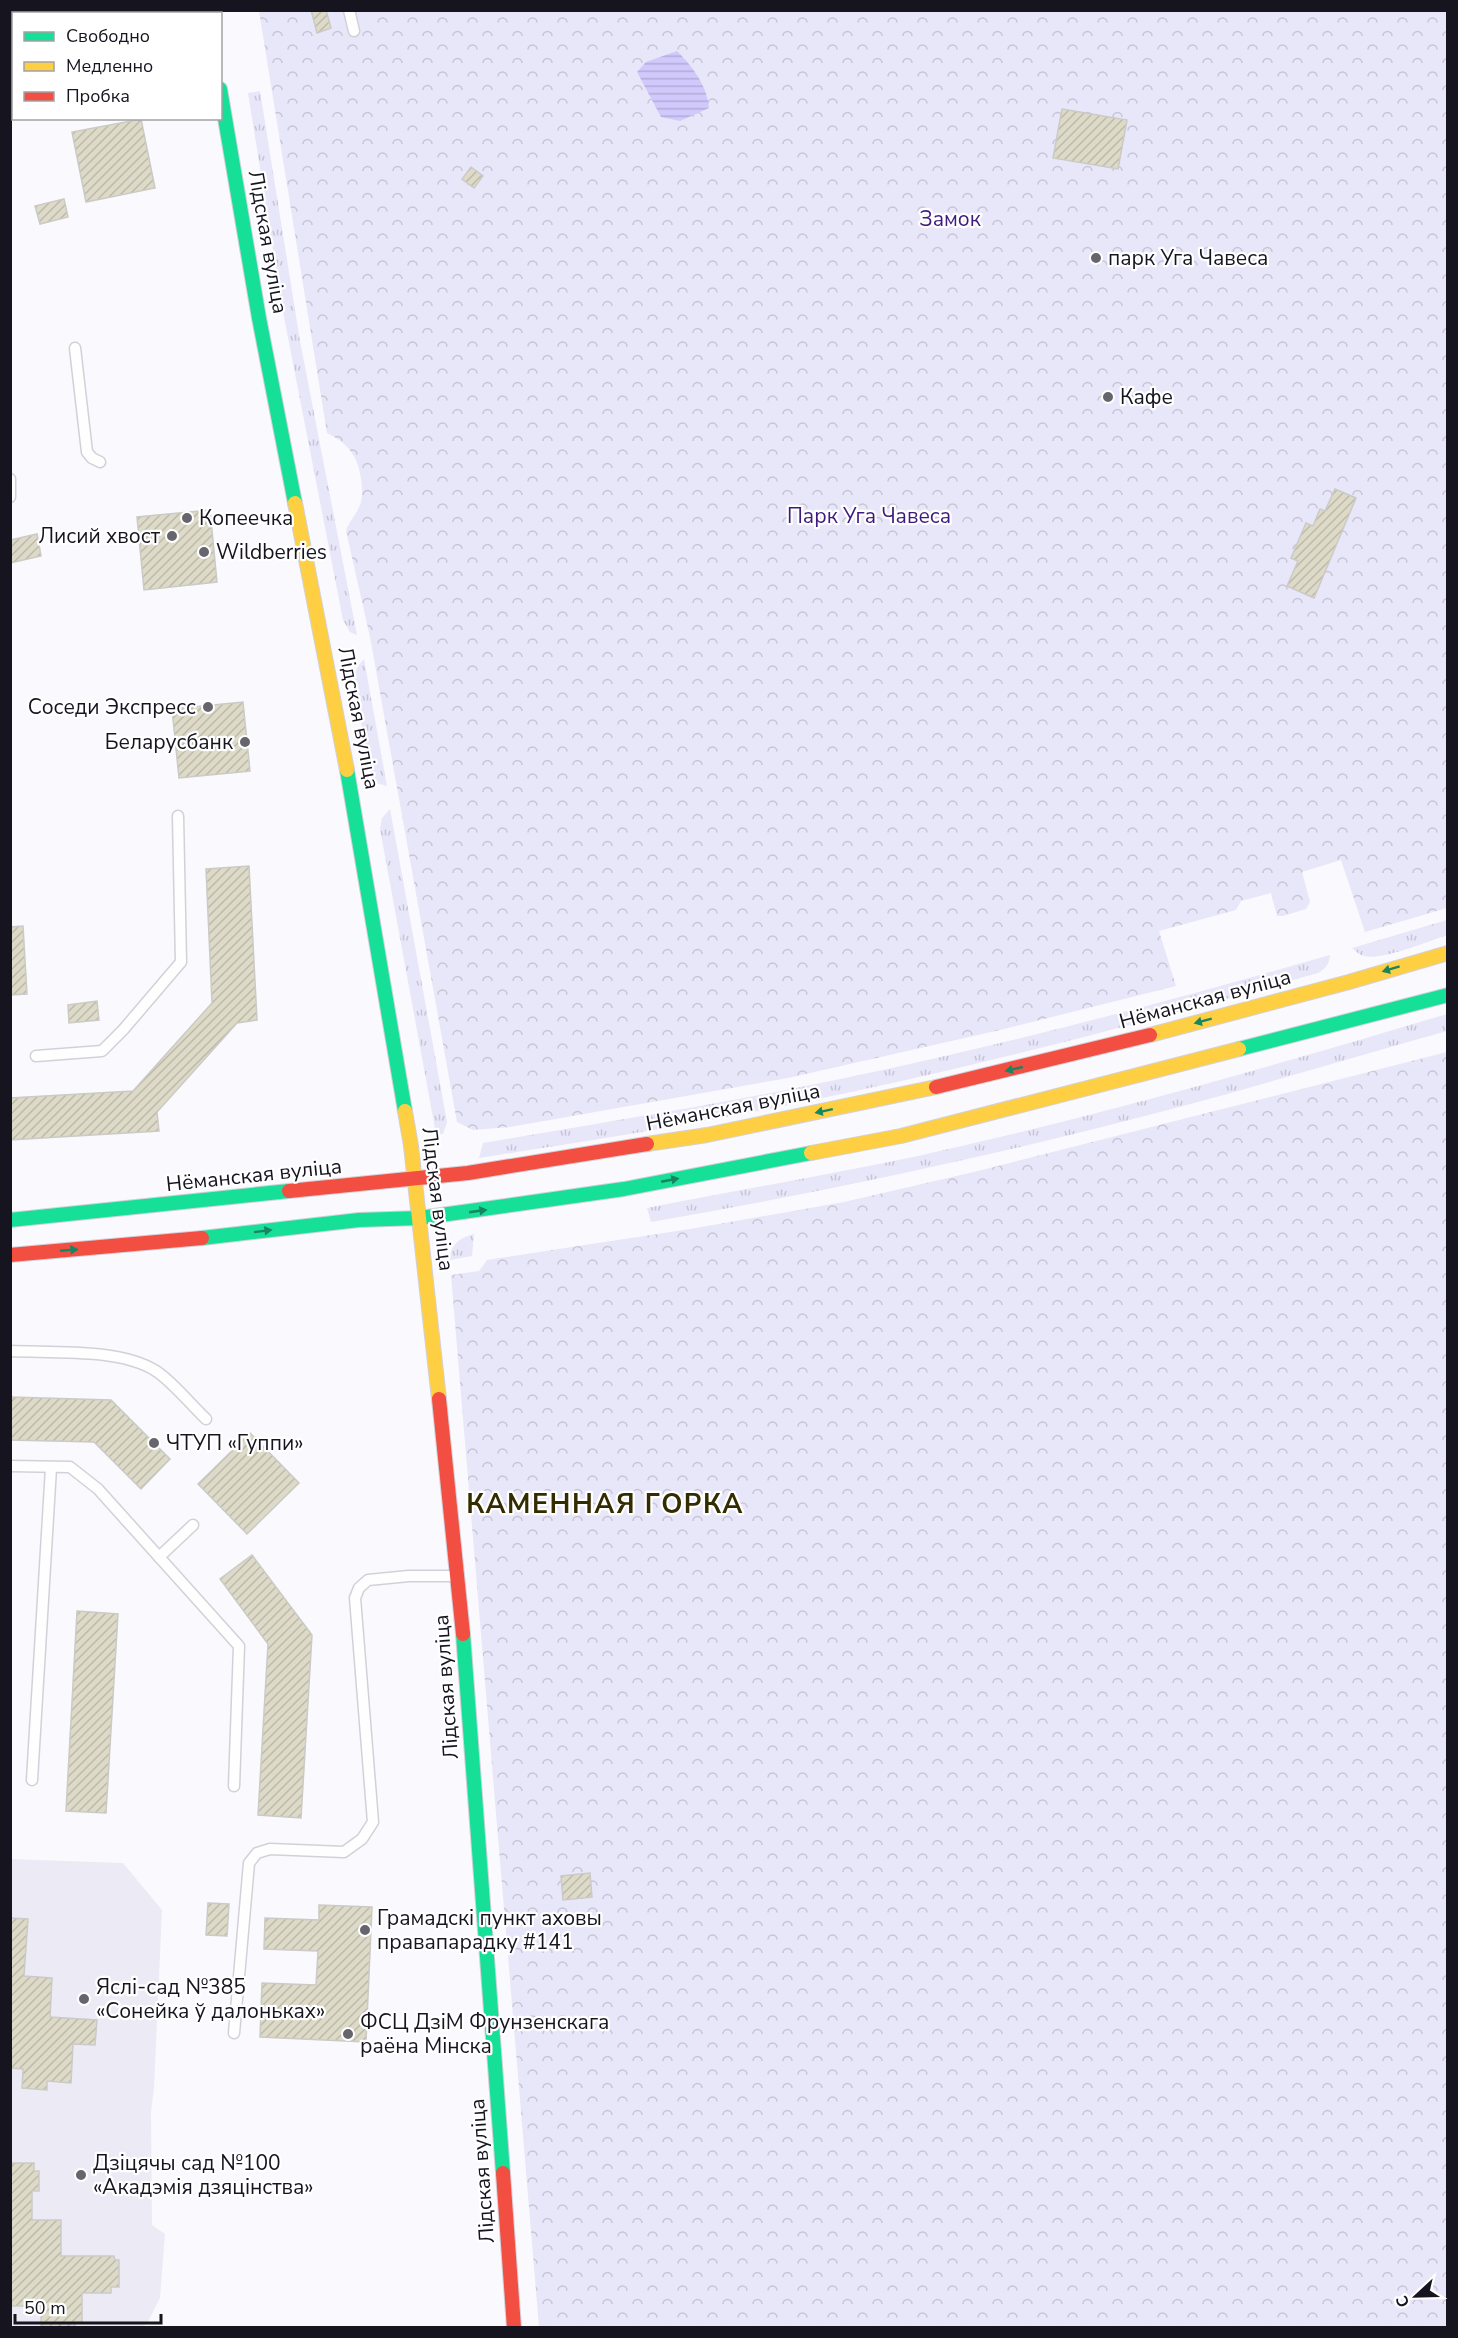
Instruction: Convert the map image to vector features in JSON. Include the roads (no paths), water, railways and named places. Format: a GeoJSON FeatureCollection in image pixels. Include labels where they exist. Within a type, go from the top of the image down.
{"type":"FeatureCollection","features":[{"type":"Feature","properties":{"kind":"main road","name":"Лідская вуліца"},"geometry":{"type":"LineString","coordinates":[[222,101],[259,318],[356,809],[411,1146],[459,1576],[514,2328]]}},
{"type":"Feature","properties":{"kind":"main road","name":"Нёманская вуліца"},"geometry":{"type":"LineString","coordinates":[[10,1220],[468,1173],[707,1135],[918,1091],[1102,1048],[1348,982],[1448,952]]}},
{"type":"Feature","properties":{"kind":"main road"},"geometry":{"type":"LineString","coordinates":[[10,1255],[220,1236],[359,1220],[420,1218],[624,1189],[901,1136],[1448,995]]}},
{"type":"Feature","properties":{"kind":"lane"},"geometry":{"type":"LineString","coordinates":[[349,10],[354,31]]}},
{"type":"Feature","properties":{"kind":"lane"},"geometry":{"type":"LineString","coordinates":[[75,348],[87,452],[100,462]]}},
{"type":"Feature","properties":{"kind":"lane"},"geometry":{"type":"LineString","coordinates":[[10,479],[12,490],[10,497]]}},
{"type":"Feature","properties":{"kind":"lane"},"geometry":{"type":"LineString","coordinates":[[36,1056],[102,1051],[181,962],[178,816]]}},
{"type":"Feature","properties":{"kind":"lane"},"geometry":{"type":"LineString","coordinates":[[10,1351],[97,1355],[143,1364],[159,1373],[206,1419]]}},
{"type":"Feature","properties":{"kind":"lane"},"geometry":{"type":"LineString","coordinates":[[10,1466],[70,1467],[98,1489],[239,1646],[234,1786]]}},
{"type":"Feature","properties":{"kind":"lane"},"geometry":{"type":"LineString","coordinates":[[32,1780],[51,1468]]}},
{"type":"Feature","properties":{"kind":"lane"},"geometry":{"type":"LineString","coordinates":[[159,1557],[194,1525]]}},
{"type":"Feature","properties":{"kind":"lane"},"geometry":{"type":"LineString","coordinates":[[234,2033],[249,1863],[257,1853],[270,1849],[344,1852],[362,1839],[373,1822],[355,1598],[359,1588],[368,1580],[409,1576],[459,1576]]}},
{"type":"Feature","properties":{"kind":"place","name":"парк Уга Чавеса"},"geometry":{"type":"Point","coordinates":[1096,258]}},
{"type":"Feature","properties":{"kind":"place","name":"Кафе"},"geometry":{"type":"Point","coordinates":[1108,397]}},
{"type":"Feature","properties":{"kind":"place","name":"Копеечка"},"geometry":{"type":"Point","coordinates":[187,518]}},
{"type":"Feature","properties":{"kind":"place","name":"Лисий хвост"},"geometry":{"type":"Point","coordinates":[172,536]}},
{"type":"Feature","properties":{"kind":"place","name":"Wildberries"},"geometry":{"type":"Point","coordinates":[204,552]}},
{"type":"Feature","properties":{"kind":"place","name":"Соседи Экспресс"},"geometry":{"type":"Point","coordinates":[208,707]}},
{"type":"Feature","properties":{"kind":"place","name":"Беларусбанк"},"geometry":{"type":"Point","coordinates":[245,742]}},
{"type":"Feature","properties":{"kind":"place","name":"ЧТУП «Гуппи»"},"geometry":{"type":"Point","coordinates":[154,1443]}},
{"type":"Feature","properties":{"kind":"place","name":"Грамадскі пункт аховы правапарадку #141"},"geometry":{"type":"Point","coordinates":[365,1930]}},
{"type":"Feature","properties":{"kind":"place","name":"Яслі-сад №385 «Сонейка ў далоньках»"},"geometry":{"type":"Point","coordinates":[84,1999]}},
{"type":"Feature","properties":{"kind":"place","name":"ФСЦ ДзіМ Фрунзенскага раёна Мінска"},"geometry":{"type":"Point","coordinates":[348,2034]}},
{"type":"Feature","properties":{"kind":"place","name":"Дзіцячы сад №100 «Акадэмія дзяцінства»"},"geometry":{"type":"Point","coordinates":[81,2175]}},
{"type":"Feature","properties":{"kind":"district","name":"КАМЕННАЯ ГОРКА"},"geometry":{"type":"Point","coordinates":[605,1504]}},
{"type":"Feature","properties":{"kind":"park label","name":"Замок"},"geometry":{"type":"Point","coordinates":[950,219]}},
{"type":"Feature","properties":{"kind":"park label","name":"Парк Уга Чавеса"},"geometry":{"type":"Point","coordinates":[869,516]}}]}
